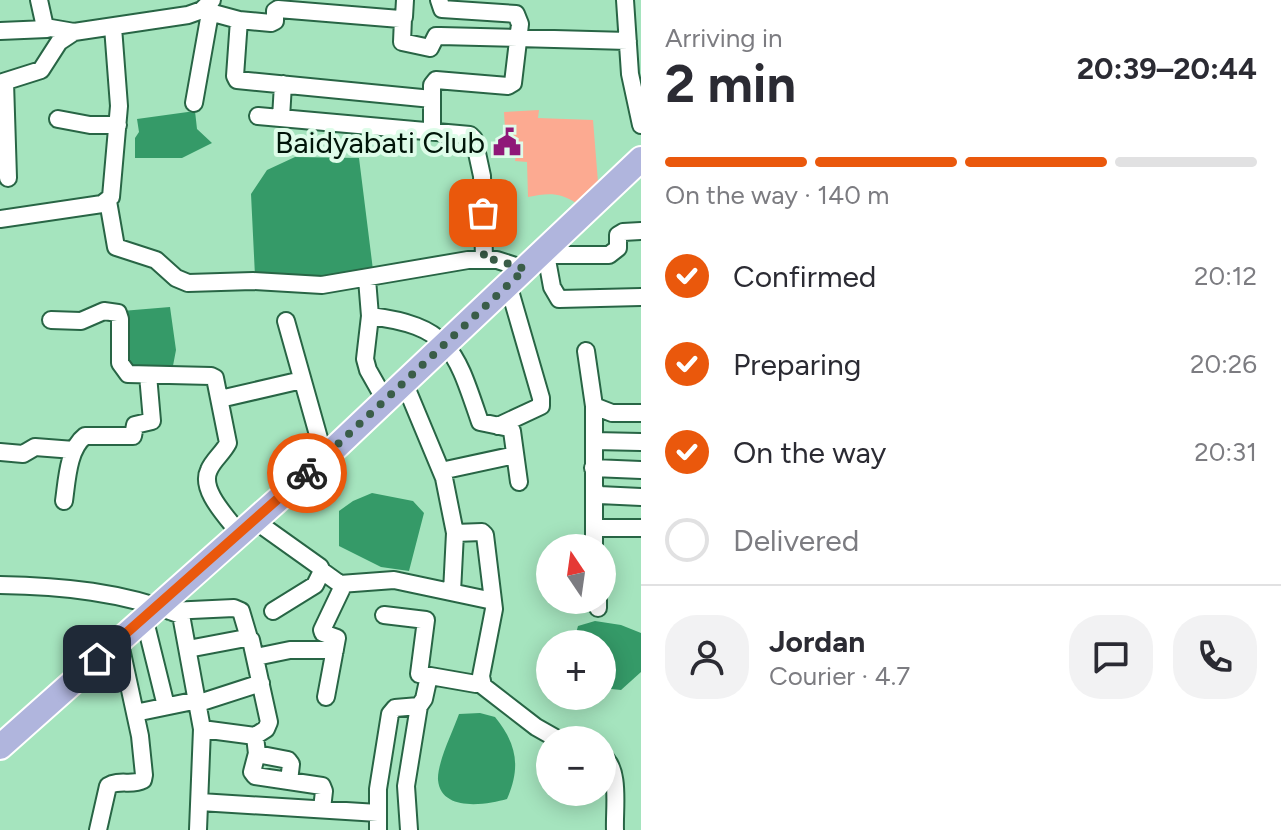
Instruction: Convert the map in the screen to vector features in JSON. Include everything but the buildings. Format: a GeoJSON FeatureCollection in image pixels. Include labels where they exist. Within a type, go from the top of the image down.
{"type":"FeatureCollection","features":[{"type":"Feature","properties":{"kind":"main road"},"geometry":{"type":"LineString","coordinates":[[0,747],[119,639],[156,612],[516,276],[546,252],[641,159]]}},
{"type":"Feature","properties":{"kind":"street"},"geometry":{"type":"LineString","coordinates":[[39,0],[47,29]]}},
{"type":"Feature","properties":{"kind":"street"},"geometry":{"type":"LineString","coordinates":[[405,0],[402,42],[425,49],[430,48],[436,36],[628,41]]}},
{"type":"Feature","properties":{"kind":"street"},"geometry":{"type":"LineString","coordinates":[[432,132],[432,85],[440,78],[512,85],[520,24],[516,14],[442,9],[439,0]]}},
{"type":"Feature","properties":{"kind":"street"},"geometry":{"type":"LineString","coordinates":[[625,0],[633,95],[641,125]]}},
{"type":"Feature","properties":{"kind":"street"},"geometry":{"type":"LineString","coordinates":[[0,31],[47,29],[74,32],[174,18],[208,8],[239,20],[273,23],[278,9],[372,8],[403,18]]}},
{"type":"Feature","properties":{"kind":"street"},"geometry":{"type":"LineString","coordinates":[[194,103],[208,8]]}},
{"type":"Feature","properties":{"kind":"street"},"geometry":{"type":"LineString","coordinates":[[239,20],[235,79],[432,99]]}},
{"type":"Feature","properties":{"kind":"street"},"geometry":{"type":"LineString","coordinates":[[0,219],[102,204],[111,197],[118,125],[113,27]]}},
{"type":"Feature","properties":{"kind":"street"},"geometry":{"type":"LineString","coordinates":[[8,178],[3,82],[41,70],[59,42],[74,32]]}},
{"type":"Feature","properties":{"kind":"street"},"geometry":{"type":"LineString","coordinates":[[281,118],[283,84]]}},
{"type":"Feature","properties":{"kind":"street"},"geometry":{"type":"LineString","coordinates":[[258,116],[470,135],[474,139],[482,176],[484,259]]}},
{"type":"Feature","properties":{"kind":"street"},"geometry":{"type":"LineString","coordinates":[[58,119],[90,125],[118,125]]}},
{"type":"Feature","properties":{"kind":"street"},"geometry":{"type":"LineString","coordinates":[[108,201],[116,247],[156,260],[176,278],[188,283],[253,281],[322,285],[468,260],[497,260],[516,276],[541,398],[541,406],[497,426]]}},
{"type":"Feature","properties":{"kind":"street"},"geometry":{"type":"LineString","coordinates":[[641,231],[618,235],[618,248],[609,255],[546,252],[552,287],[559,299],[641,297]]}},
{"type":"Feature","properties":{"kind":"street"},"geometry":{"type":"LineString","coordinates":[[367,279],[370,316],[365,359],[385,400]]}},
{"type":"Feature","properties":{"kind":"street"},"geometry":{"type":"LineString","coordinates":[[51,320],[81,321],[104,311],[118,313],[122,370],[128,374],[211,376],[217,383],[228,443],[209,469],[208,483],[215,499],[246,526],[320,567],[340,584],[394,580],[493,601]]}},
{"type":"Feature","properties":{"kind":"street"},"geometry":{"type":"LineString","coordinates":[[370,316],[418,326],[446,343],[459,362],[480,422],[511,429],[519,482]]}},
{"type":"Feature","properties":{"kind":"street"},"geometry":{"type":"LineString","coordinates":[[286,321],[324,456]]}},
{"type":"Feature","properties":{"kind":"street"},"geometry":{"type":"LineString","coordinates":[[586,351],[594,406],[594,534]]}},
{"type":"Feature","properties":{"kind":"street"},"geometry":{"type":"LineString","coordinates":[[64,501],[74,450],[83,437],[133,436],[135,425],[152,421],[148,375]]}},
{"type":"Feature","properties":{"kind":"street"},"geometry":{"type":"LineString","coordinates":[[220,399],[302,380]]}},
{"type":"Feature","properties":{"kind":"street"},"geometry":{"type":"LineString","coordinates":[[404,382],[441,471],[455,533],[452,592]]}},
{"type":"Feature","properties":{"kind":"street"},"geometry":{"type":"LineString","coordinates":[[594,406],[612,413],[641,413]]}},
{"type":"Feature","properties":{"kind":"street"},"geometry":{"type":"LineString","coordinates":[[594,441],[641,442]]}},
{"type":"Feature","properties":{"kind":"street"},"geometry":{"type":"LineString","coordinates":[[0,452],[23,454],[35,447],[74,450]]}},
{"type":"Feature","properties":{"kind":"street"},"geometry":{"type":"LineString","coordinates":[[441,471],[515,455]]}},
{"type":"Feature","properties":{"kind":"street"},"geometry":{"type":"LineString","coordinates":[[593,468],[641,470]]}},
{"type":"Feature","properties":{"kind":"street"},"geometry":{"type":"LineString","coordinates":[[594,489],[599,495],[641,497]]}},
{"type":"Feature","properties":{"kind":"street"},"geometry":{"type":"LineString","coordinates":[[594,528],[641,528]]}},
{"type":"Feature","properties":{"kind":"street"},"geometry":{"type":"LineString","coordinates":[[455,533],[484,533],[493,620],[481,682],[536,727]]}},
{"type":"Feature","properties":{"kind":"street"},"geometry":{"type":"LineString","coordinates":[[273,611],[315,585],[322,571]]}},
{"type":"Feature","properties":{"kind":"street"},"geometry":{"type":"LineString","coordinates":[[326,697],[337,637],[322,630],[342,588],[340,584]]}},
{"type":"Feature","properties":{"kind":"street"},"geometry":{"type":"LineString","coordinates":[[0,585],[60,586],[156,612],[181,615],[202,729],[198,830]]}},
{"type":"Feature","properties":{"kind":"street"},"geometry":{"type":"LineString","coordinates":[[156,612],[234,608],[241,611],[256,657],[269,722],[256,744]]}},
{"type":"Feature","properties":{"kind":"street"},"geometry":{"type":"LineString","coordinates":[[156,612],[166,706]]}},
{"type":"Feature","properties":{"kind":"street"},"geometry":{"type":"LineString","coordinates":[[384,615],[426,620],[418,673],[476,684],[481,682]]}},
{"type":"Feature","properties":{"kind":"street"},"geometry":{"type":"LineString","coordinates":[[188,649],[249,638]]}},
{"type":"Feature","properties":{"kind":"street"},"geometry":{"type":"LineString","coordinates":[[98,830],[108,786],[143,780],[135,713],[119,639]]}},
{"type":"Feature","properties":{"kind":"street"},"geometry":{"type":"LineString","coordinates":[[256,657],[290,650],[335,650]]}},
{"type":"Feature","properties":{"kind":"street"},"geometry":{"type":"LineString","coordinates":[[409,830],[406,786],[419,706],[424,699],[429,676]]}},
{"type":"Feature","properties":{"kind":"street"},"geometry":{"type":"LineString","coordinates":[[135,713],[198,701],[261,683]]}},
{"type":"Feature","properties":{"kind":"street"},"geometry":{"type":"LineString","coordinates":[[378,830],[378,789],[390,714],[395,708],[419,706]]}},
{"type":"Feature","properties":{"kind":"street"},"geometry":{"type":"LineString","coordinates":[[202,729],[256,744],[288,760],[291,764],[289,781],[322,786],[322,809]]}},
{"type":"Feature","properties":{"kind":"street"},"geometry":{"type":"LineString","coordinates":[[200,802],[378,813]]}},
{"type":"Feature","properties":{"kind":"street"},"geometry":{"type":"LineString","coordinates":[[614,806],[615,830]]}},
{"type":"Feature","properties":{"kind":"shaded area"},"geometry":{"type":"Polygon","coordinates":[[[539,110],[538,118],[593,120],[598,182],[576,203],[553,194],[528,197],[527,162],[515,161],[516,155],[512,155],[512,129],[505,129],[504,112],[539,110]]]}},
{"type":"Feature","properties":{"kind":"shaded area"},"geometry":{"type":"Polygon","coordinates":[[[195,111],[197,129],[212,143],[182,158],[135,158],[135,138],[139,132],[137,119],[195,111]]]}},
{"type":"Feature","properties":{"kind":"shaded area"},"geometry":{"type":"Polygon","coordinates":[[[295,157],[359,158],[373,270],[329,283],[255,276],[251,194],[267,170],[295,157]]]}},
{"type":"Feature","properties":{"kind":"shaded area"},"geometry":{"type":"Polygon","coordinates":[[[170,307],[176,350],[172,371],[127,366],[122,311],[170,307]]]}},
{"type":"Feature","properties":{"kind":"shaded area"},"geometry":{"type":"Polygon","coordinates":[[[372,493],[413,501],[424,513],[409,571],[381,567],[339,546],[339,511],[372,493]]]}},
{"type":"Feature","properties":{"kind":"shaded area"},"geometry":{"type":"Polygon","coordinates":[[[595,621],[621,625],[641,633],[641,672],[621,690],[616,689],[616,630],[577,630],[578,626],[595,621]]]}},
{"type":"Feature","properties":{"kind":"shaded area"},"geometry":{"type":"Polygon","coordinates":[[[480,713],[495,717],[508,737],[514,756],[514,776],[507,799],[477,804],[456,802],[441,790],[438,780],[440,765],[459,714],[480,713]]]}},
{"type":"Feature","properties":{"kind":"way so far"},"geometry":{"type":"LineString","coordinates":[[307,473],[525,269],[484,259],[483,213]]}},
{"type":"Feature","properties":{"kind":"place","name":"Baidyabati Club"},"geometry":{"type":"Point","coordinates":[507,142]}},
{"type":"Feature","properties":{"kind":"route"},"geometry":{"type":"LineString","coordinates":[[97,659],[307,473]]}}]}
